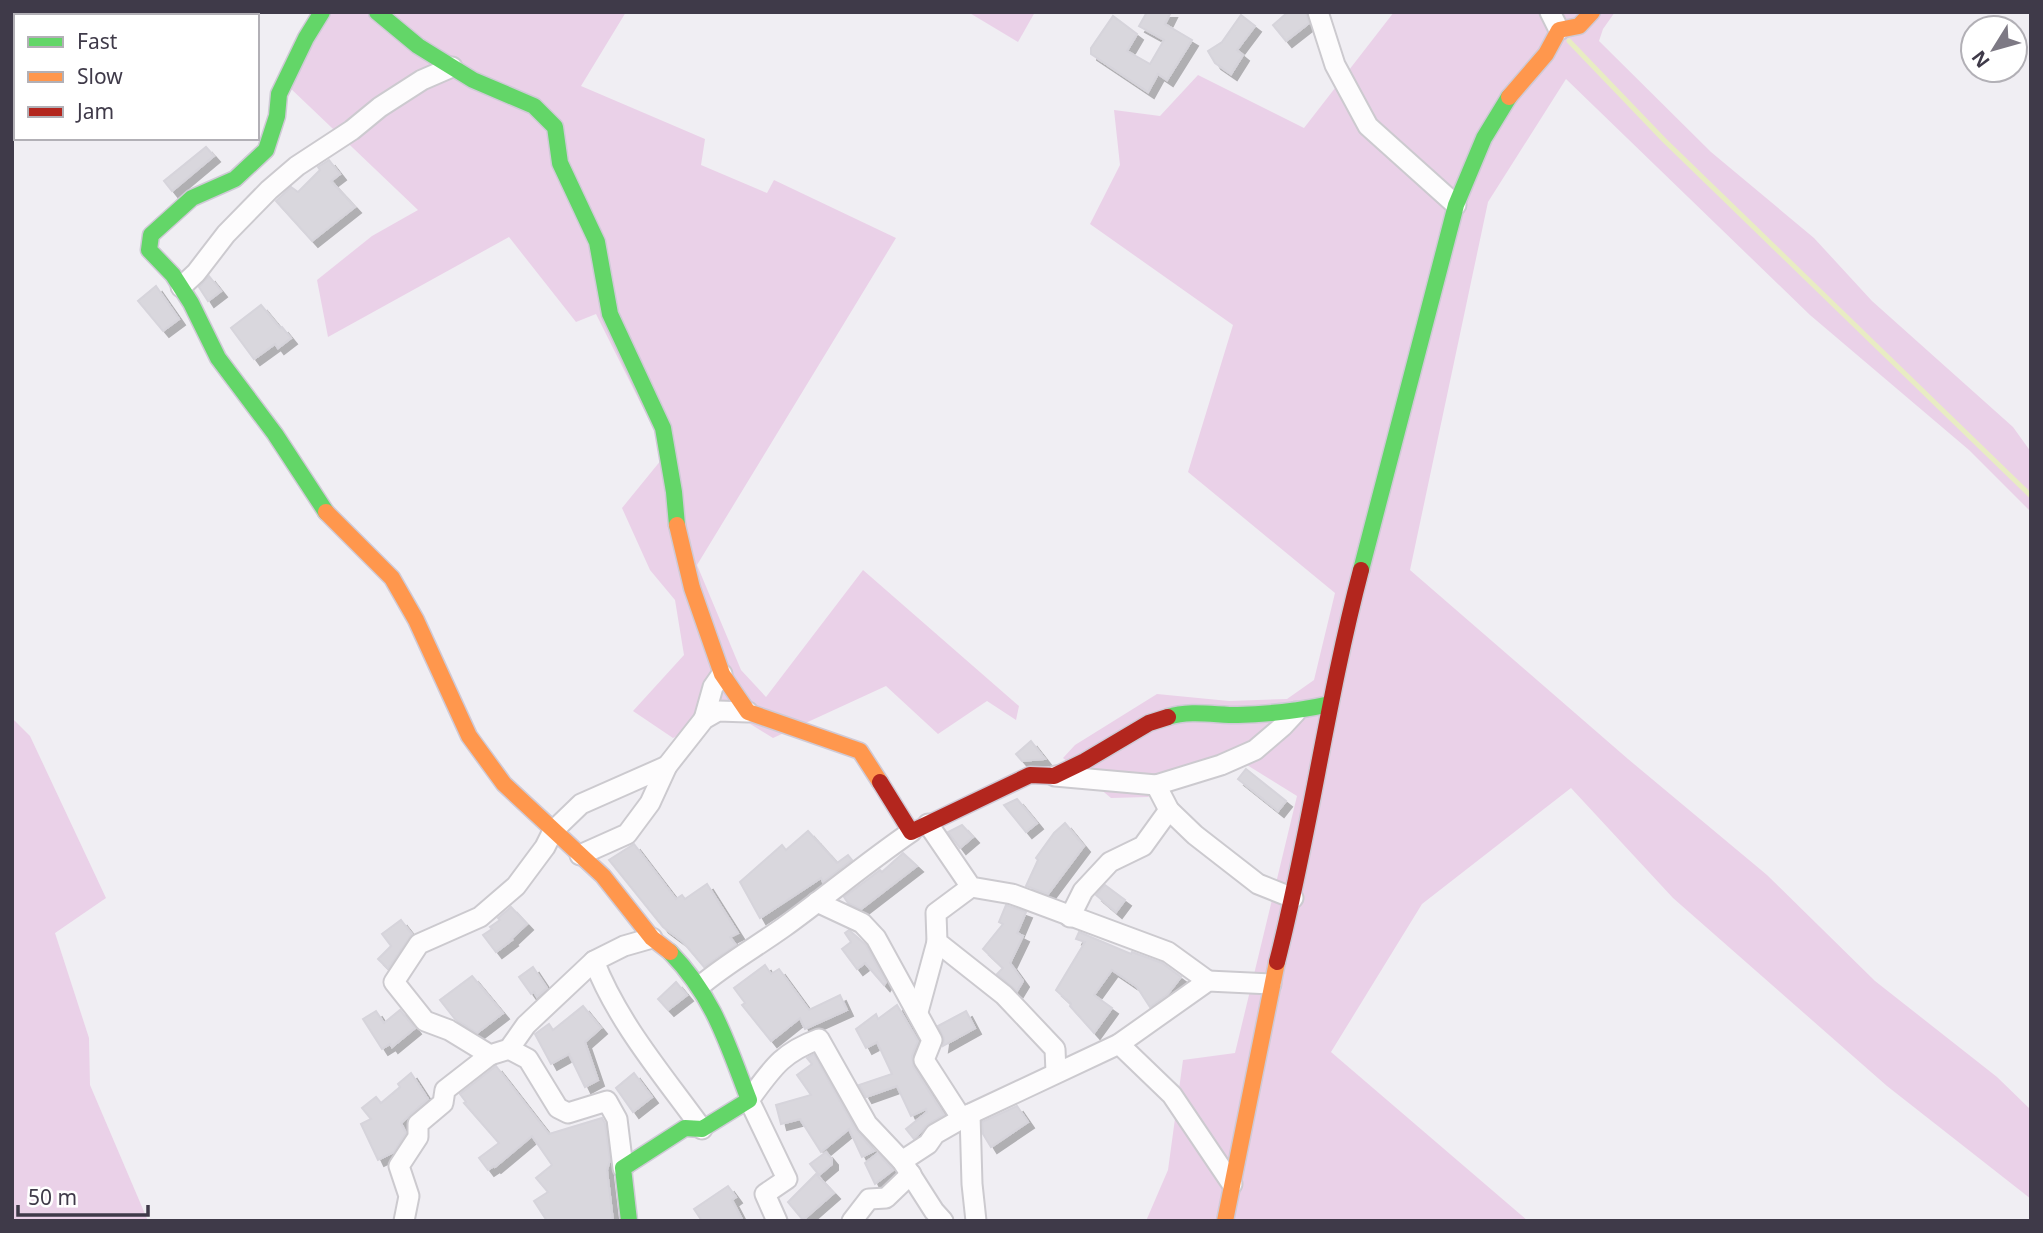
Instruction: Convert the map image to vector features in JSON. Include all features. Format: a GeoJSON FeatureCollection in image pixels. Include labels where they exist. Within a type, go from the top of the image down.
{"type":"FeatureCollection","features":[{"type":"Feature","properties":{"kind":"street"},"geometry":{"type":"LineString","coordinates":[[322,12],[279,94],[277,116],[266,150],[235,179],[192,198],[151,235],[149,250],[173,275],[191,303],[218,358],[275,434],[327,514],[392,578],[415,620],[468,736],[503,784],[603,876],[652,938],[671,953],[700,986],[717,1016],[749,1100],[787,1179],[765,1194],[777,1221]]}},
{"type":"Feature","properties":{"kind":"street"},"geometry":{"type":"LineString","coordinates":[[377,12],[418,46],[473,80],[534,106],[555,127],[560,163],[597,242],[610,314],[663,428],[674,492],[678,537],[692,588],[722,674],[748,712]]}},
{"type":"Feature","properties":{"kind":"street"},"geometry":{"type":"LineString","coordinates":[[1318,12],[1335,65],[1368,126],[1456,205]]}},
{"type":"Feature","properties":{"kind":"street"},"geometry":{"type":"LineString","coordinates":[[1550,12],[1559,30]]}},
{"type":"Feature","properties":{"kind":"street"},"geometry":{"type":"LineString","coordinates":[[1559,30],[1579,26],[1592,12]]}},
{"type":"Feature","properties":{"kind":"street"},"geometry":{"type":"LineString","coordinates":[[1224,1221],[1271,984],[1293,898],[1330,704],[1456,205],[1484,138],[1513,93],[1546,54],[1559,30]]}},
{"type":"Feature","properties":{"kind":"street"},"geometry":{"type":"LineString","coordinates":[[181,287],[196,273],[226,234],[297,166],[422,80],[452,67]]}},
{"type":"Feature","properties":{"kind":"street"},"geometry":{"type":"LineString","coordinates":[[704,719],[713,687],[722,674]]}},
{"type":"Feature","properties":{"kind":"street"},"geometry":{"type":"LineString","coordinates":[[1054,776],[1149,723],[1178,714],[1296,712],[1330,704]]}},
{"type":"Feature","properties":{"kind":"street"},"geometry":{"type":"LineString","coordinates":[[580,855],[627,834],[650,803],[667,766],[704,719],[718,711],[748,712],[860,751],[894,802],[971,887],[1012,894],[1168,952],[1208,981],[1271,984]]}},
{"type":"Feature","properties":{"kind":"street"},"geometry":{"type":"LineString","coordinates":[[700,986],[873,858],[919,828],[1030,775],[1156,785],[1221,765],[1255,750],[1296,712]]}},
{"type":"Feature","properties":{"kind":"street"},"geometry":{"type":"LineString","coordinates":[[629,1221],[617,1119],[607,1101],[568,1113],[558,1108],[528,1059],[499,1052],[425,1021],[394,982],[419,944],[480,917],[516,886],[545,847],[553,831],[581,804],[667,766]]}},
{"type":"Feature","properties":{"kind":"street"},"geometry":{"type":"LineString","coordinates":[[1156,785],[1169,810],[1195,835],[1258,884],[1293,898]]}},
{"type":"Feature","properties":{"kind":"street"},"geometry":{"type":"LineString","coordinates":[[1070,917],[1083,891],[1110,862],[1143,846],[1169,810]]}},
{"type":"Feature","properties":{"kind":"street"},"geometry":{"type":"LineString","coordinates":[[918,1012],[937,942],[936,913],[971,887]]}},
{"type":"Feature","properties":{"kind":"street"},"geometry":{"type":"LineString","coordinates":[[817,902],[862,923],[876,938],[932,1040],[924,1060],[966,1116],[976,1221]]}},
{"type":"Feature","properties":{"kind":"street"},"geometry":{"type":"LineString","coordinates":[[404,1221],[409,1196],[399,1166],[418,1137],[418,1124],[443,1103],[445,1090],[499,1052],[594,961],[624,946],[652,938]]}},
{"type":"Feature","properties":{"kind":"street"},"geometry":{"type":"LineString","coordinates":[[937,942],[1004,995],[1055,1048],[1056,1072]]}},
{"type":"Feature","properties":{"kind":"street"},"geometry":{"type":"LineString","coordinates":[[594,961],[606,991],[631,1033],[702,1129]]}},
{"type":"Feature","properties":{"kind":"street"},"geometry":{"type":"LineString","coordinates":[[852,1221],[869,1199],[886,1198],[907,1167],[935,1134],[966,1116],[1119,1044],[1208,981]]}},
{"type":"Feature","properties":{"kind":"street"},"geometry":{"type":"LineString","coordinates":[[623,1168],[685,1128],[702,1129],[749,1100],[776,1062],[800,1046],[819,1039],[867,1124],[907,1167],[943,1221]]}},
{"type":"Feature","properties":{"kind":"street"},"geometry":{"type":"LineString","coordinates":[[1119,1044],[1172,1095],[1232,1184]]}},
{"type":"Feature","properties":{"kind":"shaded area"},"geometry":{"type":"Polygon","coordinates":[[[330,12],[626,12],[581,86],[705,139],[701,165],[767,193],[774,180],[896,238],[697,565],[741,670],[766,697],[863,570],[1019,706],[1016,720],[987,701],[938,734],[886,686],[773,738],[747,722],[719,718],[673,738],[633,711],[684,655],[675,600],[650,570],[622,508],[666,454],[596,314],[576,322],[509,237],[328,337],[317,280],[372,236],[418,210],[288,86],[330,12]]]}},
{"type":"Feature","properties":{"kind":"shaded area"},"geometry":{"type":"Polygon","coordinates":[[[968,12],[1035,12],[1018,42],[968,12]]]}},
{"type":"Feature","properties":{"kind":"shaded area"},"geometry":{"type":"Polygon","coordinates":[[[1394,12],[1615,12],[1603,29],[1599,41],[1711,152],[1814,238],[1872,301],[2013,427],[2031,452],[2031,512],[1969,450],[1810,315],[1566,79],[1488,202],[1410,570],[1767,875],[1875,981],[1997,1077],[2031,1110],[2031,1199],[1887,1086],[1673,898],[1571,788],[1422,904],[1331,1052],[1528,1221],[1146,1221],[1168,1170],[1183,1060],[1235,1053],[1297,796],[1239,760],[1148,797],[1111,798],[1063,758],[1075,745],[1157,694],[1229,701],[1287,699],[1314,680],[1335,593],[1188,472],[1233,325],[1090,224],[1120,165],[1114,110],[1160,116],[1198,75],[1304,128],[1394,12]]]}},
{"type":"Feature","properties":{"kind":"shaded area"},"geometry":{"type":"Polygon","coordinates":[[[12,718],[30,736],[106,898],[55,933],[89,1038],[90,1085],[148,1221],[12,1221],[12,718]]]}},
{"type":"Feature","properties":{"kind":"building"},"geometry":{"type":"Polygon","coordinates":[[[1147,12],[1171,12],[1165,24],[1192,40],[1167,80],[1158,74],[1148,92],[1091,54],[1091,48],[1113,16],[1137,34],[1127,51],[1150,64],[1164,40],[1139,26],[1147,12]]]}},
{"type":"Feature","properties":{"kind":"building"},"geometry":{"type":"Polygon","coordinates":[[[1288,12],[1306,12],[1309,23],[1286,41],[1273,25],[1288,12]]]}},
{"type":"Feature","properties":{"kind":"building"},"geometry":{"type":"Polygon","coordinates":[[[1241,15],[1255,26],[1237,50],[1243,55],[1231,74],[1215,63],[1208,51],[1222,42],[1241,15]]]}},
{"type":"Feature","properties":{"kind":"building"},"geometry":{"type":"Polygon","coordinates":[[[206,147],[214,156],[172,191],[164,181],[206,147]]]}},
{"type":"Feature","properties":{"kind":"building"},"geometry":{"type":"Polygon","coordinates":[[[329,160],[340,174],[331,181],[355,207],[312,241],[276,201],[291,187],[298,192],[320,170],[318,167],[329,160]]]}},
{"type":"Feature","properties":{"kind":"building"},"geometry":{"type":"Polygon","coordinates":[[[209,276],[221,291],[208,301],[199,287],[209,276]]]}},
{"type":"Feature","properties":{"kind":"building"},"geometry":{"type":"Polygon","coordinates":[[[156,286],[179,319],[163,331],[138,301],[156,286]]]}},
{"type":"Feature","properties":{"kind":"building"},"geometry":{"type":"Polygon","coordinates":[[[261,305],[291,338],[278,348],[275,344],[254,359],[231,328],[261,305]]]}},
{"type":"Feature","properties":{"kind":"building"},"geometry":{"type":"Polygon","coordinates":[[[1031,741],[1045,759],[1022,761],[1016,754],[1031,741]]]}},
{"type":"Feature","properties":{"kind":"building"},"geometry":{"type":"Polygon","coordinates":[[[1246,769],[1286,801],[1278,811],[1238,779],[1246,769]]]}},
{"type":"Feature","properties":{"kind":"building"},"geometry":{"type":"Polygon","coordinates":[[[1017,799],[1037,823],[1026,832],[1004,805],[1017,799]]]}},
{"type":"Feature","properties":{"kind":"building"},"geometry":{"type":"Polygon","coordinates":[[[1065,823],[1084,846],[1048,894],[1026,886],[1038,860],[1036,858],[1065,823]]]}},
{"type":"Feature","properties":{"kind":"building"},"geometry":{"type":"Polygon","coordinates":[[[962,825],[973,837],[960,848],[948,832],[962,825]]]}},
{"type":"Feature","properties":{"kind":"building"},"geometry":{"type":"Polygon","coordinates":[[[808,831],[837,863],[848,855],[852,860],[823,882],[821,878],[760,918],[740,882],[782,845],[786,850],[808,831]]]}},
{"type":"Feature","properties":{"kind":"building"},"geometry":{"type":"Polygon","coordinates":[[[634,844],[676,899],[682,895],[685,899],[707,884],[738,933],[730,937],[736,945],[704,967],[683,942],[663,927],[609,860],[634,844]]]}},
{"type":"Feature","properties":{"kind":"building"},"geometry":{"type":"Polygon","coordinates":[[[903,853],[917,866],[861,909],[848,903],[844,897],[880,870],[882,872],[903,853]]]}},
{"type":"Feature","properties":{"kind":"building"},"geometry":{"type":"Polygon","coordinates":[[[1105,885],[1125,900],[1116,912],[1096,895],[1105,885]]]}},
{"type":"Feature","properties":{"kind":"building"},"geometry":{"type":"Polygon","coordinates":[[[1006,905],[1026,912],[1017,933],[1023,936],[1010,963],[1023,981],[1017,991],[997,974],[1003,968],[983,949],[1003,924],[999,922],[1006,905]]]}},
{"type":"Feature","properties":{"kind":"building"},"geometry":{"type":"Polygon","coordinates":[[[511,907],[527,924],[496,952],[483,935],[492,929],[490,927],[511,907]]]}},
{"type":"Feature","properties":{"kind":"building"},"geometry":{"type":"Polygon","coordinates":[[[401,920],[412,934],[388,969],[378,959],[391,946],[382,934],[401,920]]]}},
{"type":"Feature","properties":{"kind":"building"},"geometry":{"type":"Polygon","coordinates":[[[849,930],[866,945],[886,982],[884,985],[865,963],[857,969],[842,949],[851,942],[845,933],[849,930]]]}},
{"type":"Feature","properties":{"kind":"building"},"geometry":{"type":"Polygon","coordinates":[[[1079,932],[1131,954],[1132,952],[1162,963],[1181,977],[1167,995],[1150,1007],[1137,987],[1112,970],[1094,995],[1112,1008],[1094,1033],[1056,990],[1085,942],[1076,939],[1079,932]]]}},
{"type":"Feature","properties":{"kind":"building"},"geometry":{"type":"Polygon","coordinates":[[[765,965],[771,974],[779,969],[809,1010],[840,995],[847,1010],[805,1029],[800,1018],[771,1041],[742,1005],[745,1003],[734,988],[765,965]]]}},
{"type":"Feature","properties":{"kind":"building"},"geometry":{"type":"Polygon","coordinates":[[[533,967],[547,988],[537,997],[534,992],[531,994],[519,977],[533,967]]]}},
{"type":"Feature","properties":{"kind":"building"},"geometry":{"type":"Polygon","coordinates":[[[472,976],[503,1013],[477,1033],[455,1019],[440,1000],[472,976]]]}},
{"type":"Feature","properties":{"kind":"building"},"geometry":{"type":"Polygon","coordinates":[[[676,982],[687,995],[668,1010],[658,999],[676,982]]]}},
{"type":"Feature","properties":{"kind":"building"},"geometry":{"type":"Polygon","coordinates":[[[897,1005],[918,1041],[912,1056],[913,1066],[944,1115],[928,1124],[914,1139],[906,1129],[927,1112],[926,1109],[911,1116],[897,1086],[866,1097],[859,1085],[892,1074],[877,1042],[866,1048],[856,1029],[876,1014],[878,1019],[897,1005]]]}},
{"type":"Feature","properties":{"kind":"building"},"geometry":{"type":"Polygon","coordinates":[[[583,1006],[601,1028],[585,1042],[598,1080],[585,1087],[569,1054],[551,1064],[535,1034],[549,1024],[553,1030],[583,1006]]]}},
{"type":"Feature","properties":{"kind":"building"},"geometry":{"type":"Polygon","coordinates":[[[400,1010],[415,1028],[392,1047],[390,1044],[382,1049],[363,1019],[376,1011],[384,1023],[400,1010]]]}},
{"type":"Feature","properties":{"kind":"building"},"geometry":{"type":"Polygon","coordinates":[[[966,1011],[975,1028],[943,1046],[944,1039],[938,1026],[966,1011]]]}},
{"type":"Feature","properties":{"kind":"building"},"geometry":{"type":"Polygon","coordinates":[[[814,1054],[856,1130],[874,1151],[862,1157],[849,1129],[821,1152],[800,1119],[781,1124],[776,1105],[811,1095],[797,1075],[812,1064],[807,1058],[814,1054]]]}},
{"type":"Feature","properties":{"kind":"building"},"geometry":{"type":"Polygon","coordinates":[[[496,1066],[549,1134],[602,1118],[610,1160],[607,1170],[613,1221],[547,1221],[534,1201],[548,1192],[536,1178],[552,1165],[532,1136],[488,1170],[479,1158],[499,1143],[464,1103],[466,1102],[460,1094],[496,1066]]]}},
{"type":"Feature","properties":{"kind":"building"},"geometry":{"type":"Polygon","coordinates":[[[411,1073],[428,1099],[401,1123],[406,1133],[394,1152],[378,1160],[361,1124],[371,1119],[362,1108],[376,1097],[381,1103],[400,1087],[398,1084],[411,1073]]]}},
{"type":"Feature","properties":{"kind":"building"},"geometry":{"type":"Polygon","coordinates":[[[634,1073],[652,1097],[633,1112],[616,1088],[634,1073]]]}},
{"type":"Feature","properties":{"kind":"building"},"geometry":{"type":"Polygon","coordinates":[[[1017,1106],[1028,1122],[991,1147],[983,1134],[982,1122],[1017,1106]]]}},
{"type":"Feature","properties":{"kind":"building"},"geometry":{"type":"Polygon","coordinates":[[[826,1152],[832,1159],[832,1164],[819,1175],[810,1164],[826,1152]]]}},
{"type":"Feature","properties":{"kind":"building"},"geometry":{"type":"Polygon","coordinates":[[[878,1153],[893,1170],[875,1184],[865,1163],[878,1153]]]}},
{"type":"Feature","properties":{"kind":"building"},"geometry":{"type":"Polygon","coordinates":[[[816,1174],[834,1193],[803,1220],[788,1202],[816,1174]]]}},
{"type":"Feature","properties":{"kind":"building"},"geometry":{"type":"Polygon","coordinates":[[[728,1186],[736,1197],[732,1200],[743,1221],[702,1221],[694,1209],[728,1186]]]}},
{"type":"Feature","properties":{"kind":"waterway"},"geometry":{"type":"LineString","coordinates":[[1569,41],[1664,140],[2031,496]]}},
{"type":"Feature","properties":{"kind":"traffic: fast"},"geometry":{"type":"LineString","coordinates":[[322,12],[279,94],[277,116],[266,150],[235,179],[192,198],[151,235],[149,250],[173,275],[191,303],[218,358],[275,434],[326,512]]}},
{"type":"Feature","properties":{"kind":"traffic: fast"},"geometry":{"type":"LineString","coordinates":[[377,12],[418,46],[473,80],[534,106],[555,127],[560,163],[597,242],[610,314],[663,428],[677,525]]}},
{"type":"Feature","properties":{"kind":"traffic: fast"},"geometry":{"type":"LineString","coordinates":[[1361,570],[1456,205],[1484,138],[1509,97]]}},
{"type":"Feature","properties":{"kind":"traffic: fast"},"geometry":{"type":"LineString","coordinates":[[1168,717],[1194,713],[1273,713],[1330,704]]}},
{"type":"Feature","properties":{"kind":"traffic: fast"},"geometry":{"type":"LineString","coordinates":[[629,1221],[623,1168],[685,1128],[702,1129],[749,1100],[709,1004],[670,952]]}},
{"type":"Feature","properties":{"kind":"traffic: slow"},"geometry":{"type":"LineString","coordinates":[[1509,97],[1546,54],[1559,30],[1579,26],[1592,12]]}},
{"type":"Feature","properties":{"kind":"traffic: slow"},"geometry":{"type":"LineString","coordinates":[[326,512],[392,578],[416,620],[469,736],[504,784],[603,876],[652,938],[670,952]]}},
{"type":"Feature","properties":{"kind":"traffic: slow"},"geometry":{"type":"LineString","coordinates":[[677,525],[692,588],[722,674],[748,712],[860,751],[880,782]]}},
{"type":"Feature","properties":{"kind":"traffic: slow"},"geometry":{"type":"LineString","coordinates":[[1225,1221],[1277,962]]}},
{"type":"Feature","properties":{"kind":"traffic: jam"},"geometry":{"type":"LineString","coordinates":[[1277,962],[1361,570]]}},
{"type":"Feature","properties":{"kind":"traffic: jam"},"geometry":{"type":"LineString","coordinates":[[880,782],[911,832],[1030,775],[1054,776],[1149,723],[1168,717]]}}]}
